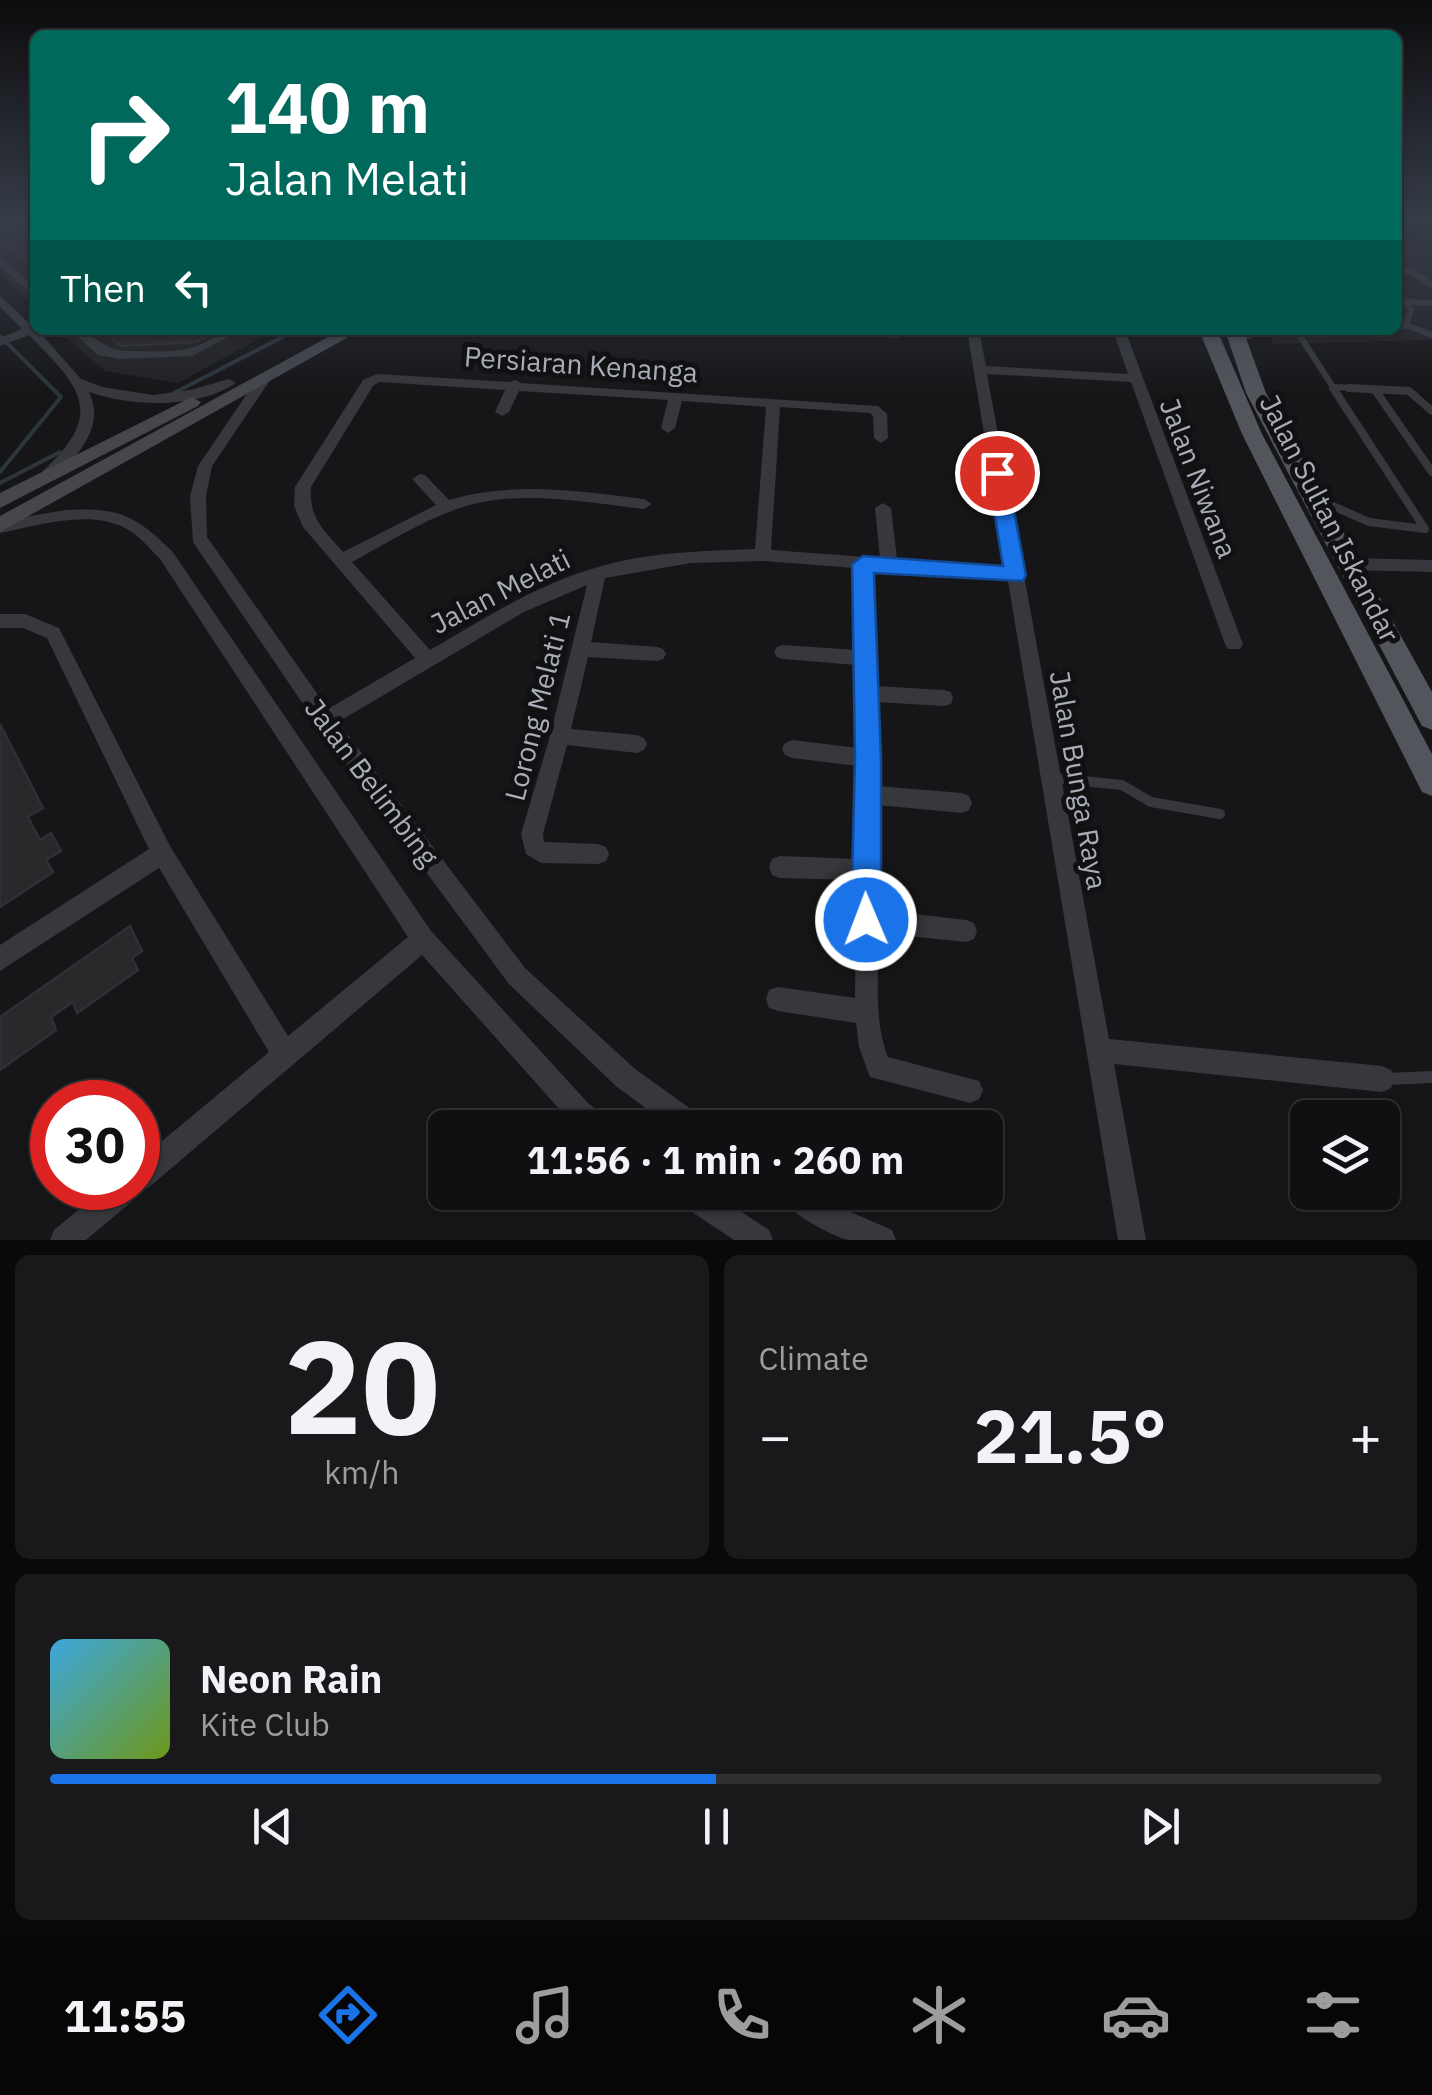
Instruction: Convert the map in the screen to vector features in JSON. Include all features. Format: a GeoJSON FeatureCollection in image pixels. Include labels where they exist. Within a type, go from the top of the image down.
{"type":"FeatureCollection","features":[{"type":"Feature","properties":{"kind":"main road"},"geometry":{"type":"LineString","coordinates":[[0,501],[314,335]]}},
{"type":"Feature","properties":{"kind":"main road"},"geometry":{"type":"LineString","coordinates":[[0,526],[344,335]]}},
{"type":"Feature","properties":{"kind":"main road","name":"Jalan Sultan Iskandar"},"geometry":{"type":"LineString","coordinates":[[1210,335],[1252,434],[1432,784]]}},
{"type":"Feature","properties":{"kind":"main road","name":"Jalan Sultan Iskandar"},"geometry":{"type":"LineString","coordinates":[[1236,335],[1256,393],[1432,718]]}},
{"type":"Feature","properties":{"kind":"street"},"geometry":{"type":"LineString","coordinates":[[6,340],[30,331],[4,304],[30,296]]}},
{"type":"Feature","properties":{"kind":"street"},"geometry":{"type":"LineString","coordinates":[[34,335],[78,382],[104,396],[140,401],[193,396],[229,383]]}},
{"type":"Feature","properties":{"kind":"street"},"geometry":{"type":"LineString","coordinates":[[82,335],[103,352],[121,355],[192,352],[226,335]]}},
{"type":"Feature","properties":{"kind":"street","name":"Jalan Bunga Raya"},"geometry":{"type":"LineString","coordinates":[[974,335],[1132,1240]]}},
{"type":"Feature","properties":{"kind":"street","name":"Jalan Niwana"},"geometry":{"type":"LineString","coordinates":[[1121,335],[1234,644]]}},
{"type":"Feature","properties":{"kind":"street"},"geometry":{"type":"LineString","coordinates":[[980,370],[1134,378]]}},
{"type":"Feature","properties":{"kind":"street","name":"Persiaran Kenanga"},"geometry":{"type":"LineString","coordinates":[[428,660],[309,523],[302,506],[303,487],[368,383],[391,376],[873,409],[880,414],[882,438]]}},
{"type":"Feature","properties":{"kind":"street","name":"Jalan Belimbing"},"geometry":{"type":"LineString","coordinates":[[264,379],[205,466],[198,496],[198,538],[325,720],[518,976],[626,1078],[671,1110]]}},
{"type":"Feature","properties":{"kind":"street"},"geometry":{"type":"LineString","coordinates":[[46,476],[69,455],[90,414],[78,382]]}},
{"type":"Feature","properties":{"kind":"street"},"geometry":{"type":"LineString","coordinates":[[502,412],[516,384]]}},
{"type":"Feature","properties":{"kind":"street"},"geometry":{"type":"LineString","coordinates":[[668,428],[676,396]]}},
{"type":"Feature","properties":{"kind":"street"},"geometry":{"type":"LineString","coordinates":[[763,555],[773,402]]}},
{"type":"Feature","properties":{"kind":"street"},"geometry":{"type":"LineString","coordinates":[[420,479],[448,506]]}},
{"type":"Feature","properties":{"kind":"street"},"geometry":{"type":"LineString","coordinates":[[343,559],[448,506],[516,494],[644,504]]}},
{"type":"Feature","properties":{"kind":"street"},"geometry":{"type":"LineString","coordinates":[[883,508],[889,566]]}},
{"type":"Feature","properties":{"kind":"street","name":"Jalan Belimbing"},"geometry":{"type":"LineString","coordinates":[[0,526],[65,516],[101,516],[130,522],[166,556],[423,939],[576,1110]]}},
{"type":"Feature","properties":{"kind":"street","name":"Jalan Melati"},"geometry":{"type":"LineString","coordinates":[[325,720],[518,607],[598,572],[691,556],[763,555],[1015,575]]}},
{"type":"Feature","properties":{"kind":"street"},"geometry":{"type":"LineString","coordinates":[[863,564],[870,1047],[880,1068],[970,1090]]}},
{"type":"Feature","properties":{"kind":"street"},"geometry":{"type":"LineString","coordinates":[[1350,564],[1432,566]]}},
{"type":"Feature","properties":{"kind":"street","name":"Lorong Melati 1"},"geometry":{"type":"LineString","coordinates":[[598,572],[560,736],[532,834],[534,847],[542,853],[598,854]]}},
{"type":"Feature","properties":{"kind":"street"},"geometry":{"type":"LineString","coordinates":[[0,621],[25,620],[52,632],[162,853],[285,1055]]}},
{"type":"Feature","properties":{"kind":"street"},"geometry":{"type":"LineString","coordinates":[[581,648],[657,654]]}},
{"type":"Feature","properties":{"kind":"street"},"geometry":{"type":"LineString","coordinates":[[783,652],[865,658]]}},
{"type":"Feature","properties":{"kind":"street"},"geometry":{"type":"LineString","coordinates":[[866,692],[944,698]]}},
{"type":"Feature","properties":{"kind":"street"},"geometry":{"type":"LineString","coordinates":[[560,736],[637,744]]}},
{"type":"Feature","properties":{"kind":"street"},"geometry":{"type":"LineString","coordinates":[[792,749],[868,758]]}},
{"type":"Feature","properties":{"kind":"street"},"geometry":{"type":"LineString","coordinates":[[867,795],[962,803]]}},
{"type":"Feature","properties":{"kind":"street"},"geometry":{"type":"LineString","coordinates":[[0,959],[162,853]]}},
{"type":"Feature","properties":{"kind":"street"},"geometry":{"type":"LineString","coordinates":[[780,867],[865,870]]}},
{"type":"Feature","properties":{"kind":"street"},"geometry":{"type":"LineString","coordinates":[[866,920],[966,931]]}},
{"type":"Feature","properties":{"kind":"street"},"geometry":{"type":"LineString","coordinates":[[160,1160],[423,939]]}},
{"type":"Feature","properties":{"kind":"street"},"geometry":{"type":"LineString","coordinates":[[778,1000],[867,1012]]}},
{"type":"Feature","properties":{"kind":"street"},"geometry":{"type":"LineString","coordinates":[[1097,1050],[1382,1079]]}},
{"type":"Feature","properties":{"kind":"street"},"geometry":{"type":"LineString","coordinates":[[64,1240],[100,1210]]}},
{"type":"Feature","properties":{"kind":"street"},"geometry":{"type":"LineString","coordinates":[[714,1210],[758,1240]]}},
{"type":"Feature","properties":{"kind":"street"},"geometry":{"type":"LineString","coordinates":[[817,1210],[882,1240]]}},
{"type":"Feature","properties":{"kind":"lane"},"geometry":{"type":"LineString","coordinates":[[1402,298],[1411,309],[1402,326],[1432,334]]}},
{"type":"Feature","properties":{"kind":"lane"},"geometry":{"type":"LineString","coordinates":[[1406,302],[1432,303]]}},
{"type":"Feature","properties":{"kind":"lane"},"geometry":{"type":"LineString","coordinates":[[1299,335],[1428,530]]}},
{"type":"Feature","properties":{"kind":"lane"},"geometry":{"type":"LineString","coordinates":[[1336,388],[1410,391],[1432,411]]}},
{"type":"Feature","properties":{"kind":"lane"},"geometry":{"type":"LineString","coordinates":[[1375,390],[1432,472]]}},
{"type":"Feature","properties":{"kind":"lane"},"geometry":{"type":"LineString","coordinates":[[1312,496],[1364,522],[1398,530],[1428,530]]}},
{"type":"Feature","properties":{"kind":"lane"},"geometry":{"type":"LineString","coordinates":[[1050,778],[1122,785],[1150,802],[1220,814]]}},
{"type":"Feature","properties":{"kind":"lane"},"geometry":{"type":"LineString","coordinates":[[1382,1079],[1432,1077]]}},
{"type":"Feature","properties":{"kind":"shaded area"},"geometry":{"type":"Polygon","coordinates":[[[3,277],[30,277],[30,302],[3,277]]]}},
{"type":"Feature","properties":{"kind":"shaded area"},"geometry":{"type":"Polygon","coordinates":[[[1402,277],[1432,277],[1432,340],[1273,344],[1270,335],[1402,335],[1402,277]]]}},
{"type":"Feature","properties":{"kind":"shaded area"},"geometry":{"type":"Polygon","coordinates":[[[64,335],[266,335],[178,383],[105,371],[64,335]]]}},
{"type":"Feature","properties":{"kind":"building"},"geometry":{"type":"Polygon","coordinates":[[[109,335],[210,335],[196,342],[121,346],[109,335]]]}},
{"type":"Feature","properties":{"kind":"building"},"geometry":{"type":"Polygon","coordinates":[[[0,724],[43,808],[28,817],[40,840],[51,833],[61,851],[46,860],[53,872],[0,907],[0,724]]]}},
{"type":"Feature","properties":{"kind":"building"},"geometry":{"type":"Polygon","coordinates":[[[130,926],[142,951],[132,958],[138,970],[77,1013],[73,1002],[51,1017],[56,1030],[0,1070],[0,1017],[130,926]]]}},
{"type":"Feature","properties":{"kind":"waterway"},"geometry":{"type":"LineString","coordinates":[[170,395],[286,335]]}},
{"type":"Feature","properties":{"kind":"waterway"},"geometry":{"type":"LineString","coordinates":[[0,336],[61,397],[0,472]]}},
{"type":"Feature","properties":{"kind":"waterway"},"geometry":{"type":"LineString","coordinates":[[0,483],[60,452]]}},
{"type":"Feature","properties":{"kind":"route"},"geometry":{"type":"LineString","coordinates":[[866,920],[868,758],[863,564],[1015,575],[997,473]]}}]}
